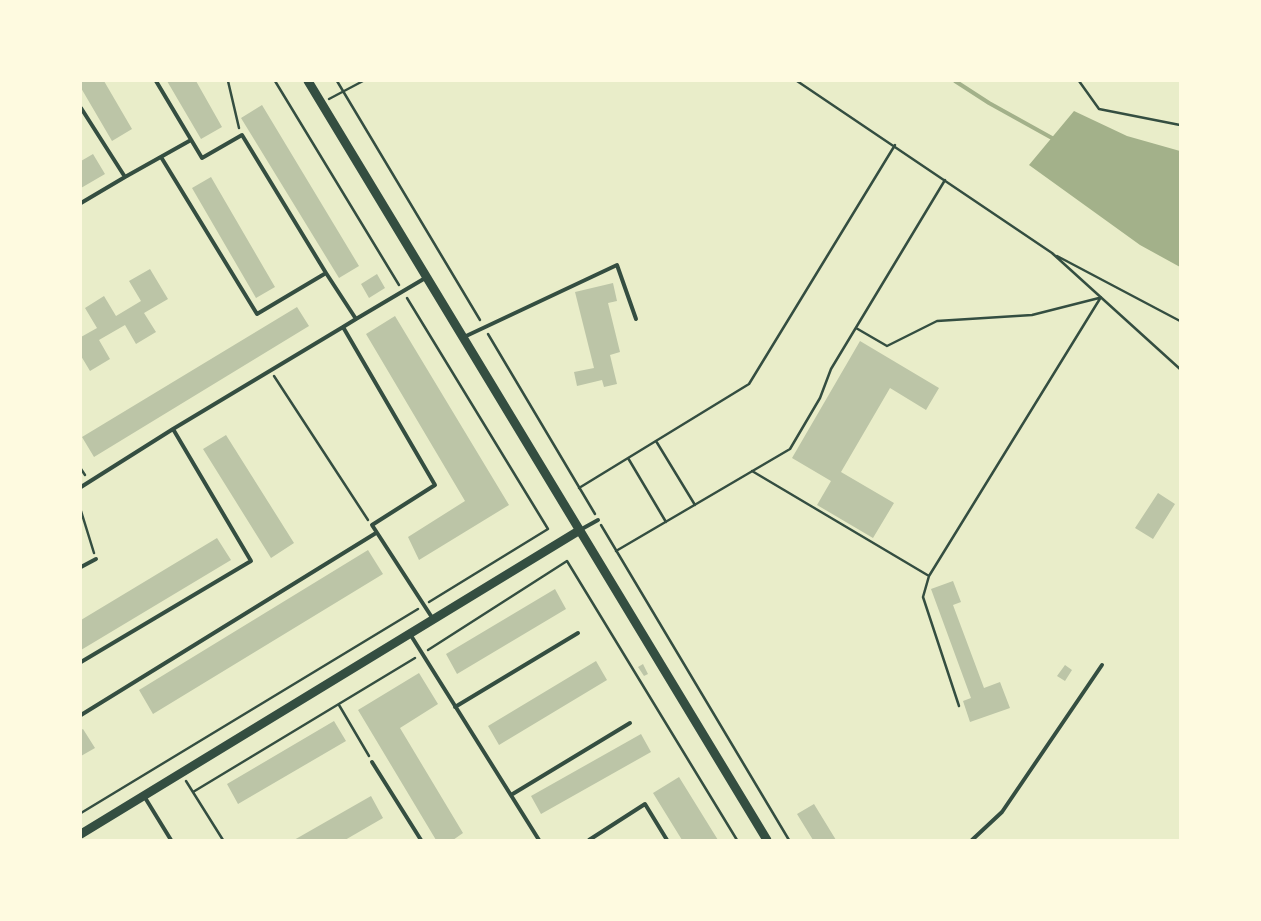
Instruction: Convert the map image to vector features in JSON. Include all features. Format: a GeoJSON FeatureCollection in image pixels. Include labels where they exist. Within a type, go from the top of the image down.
{"type":"FeatureCollection","features":[{"type":"Feature","properties":{"kind":"street"},"geometry":{"type":"LineString","coordinates":[[308,81],[767,840]]}},
{"type":"Feature","properties":{"kind":"street"},"geometry":{"type":"LineString","coordinates":[[81,834],[580,530]]}},
{"type":"Feature","properties":{"kind":"lane"},"geometry":{"type":"LineString","coordinates":[[156,81],[202,158],[242,135],[326,274],[356,318]]}},
{"type":"Feature","properties":{"kind":"lane"},"geometry":{"type":"LineString","coordinates":[[81,108],[125,177]]}},
{"type":"Feature","properties":{"kind":"lane"},"geometry":{"type":"LineString","coordinates":[[81,203],[191,140]]}},
{"type":"Feature","properties":{"kind":"lane"},"geometry":{"type":"LineString","coordinates":[[161,157],[257,314],[326,274]]}},
{"type":"Feature","properties":{"kind":"lane"},"geometry":{"type":"LineString","coordinates":[[464,337],[617,264],[636,319]]}},
{"type":"Feature","properties":{"kind":"lane"},"geometry":{"type":"LineString","coordinates":[[81,487],[270,370],[427,277]]}},
{"type":"Feature","properties":{"kind":"lane"},"geometry":{"type":"LineString","coordinates":[[343,327],[435,485],[372,525],[433,620]]}},
{"type":"Feature","properties":{"kind":"lane"},"geometry":{"type":"LineString","coordinates":[[81,662],[251,561],[173,429]]}},
{"type":"Feature","properties":{"kind":"lane"},"geometry":{"type":"LineString","coordinates":[[580,530],[598,520]]}},
{"type":"Feature","properties":{"kind":"lane"},"geometry":{"type":"LineString","coordinates":[[81,715],[376,534]]}},
{"type":"Feature","properties":{"kind":"lane"},"geometry":{"type":"LineString","coordinates":[[81,567],[96,559]]}},
{"type":"Feature","properties":{"kind":"lane"},"geometry":{"type":"LineString","coordinates":[[456,707],[578,633]]}},
{"type":"Feature","properties":{"kind":"lane"},"geometry":{"type":"LineString","coordinates":[[410,634],[539,840]]}},
{"type":"Feature","properties":{"kind":"lane"},"geometry":{"type":"LineString","coordinates":[[972,840],[1002,812],[1102,665]]}},
{"type":"Feature","properties":{"kind":"lane"},"geometry":{"type":"LineString","coordinates":[[511,795],[630,723]]}},
{"type":"Feature","properties":{"kind":"lane"},"geometry":{"type":"LineString","coordinates":[[372,762],[421,840]]}},
{"type":"Feature","properties":{"kind":"lane"},"geometry":{"type":"LineString","coordinates":[[144,796],[171,840]]}},
{"type":"Feature","properties":{"kind":"lane"},"geometry":{"type":"LineString","coordinates":[[588,840],[645,804],[666,840]]}},
{"type":"Feature","properties":{"kind":"path"},"geometry":{"type":"LineString","coordinates":[[228,81],[242,135]]}},
{"type":"Feature","properties":{"kind":"path"},"geometry":{"type":"LineString","coordinates":[[81,814],[548,529],[275,81]]}},
{"type":"Feature","properties":{"kind":"path"},"geometry":{"type":"LineString","coordinates":[[337,81],[580,488],[749,384],[895,145]]}},
{"type":"Feature","properties":{"kind":"path"},"geometry":{"type":"LineString","coordinates":[[322,103],[363,81]]}},
{"type":"Feature","properties":{"kind":"path"},"geometry":{"type":"LineString","coordinates":[[798,81],[895,145],[1052,254],[1180,369]]}},
{"type":"Feature","properties":{"kind":"path"},"geometry":{"type":"LineString","coordinates":[[1079,81],[1099,109],[1180,125]]}},
{"type":"Feature","properties":{"kind":"path"},"geometry":{"type":"LineString","coordinates":[[789,840],[616,551],[790,449],[820,398],[831,369],[945,180]]}},
{"type":"Feature","properties":{"kind":"path"},"geometry":{"type":"LineString","coordinates":[[1052,254],[1180,321]]}},
{"type":"Feature","properties":{"kind":"path"},"geometry":{"type":"LineString","coordinates":[[856,328],[887,346],[937,321],[1032,315],[1101,297]]}},
{"type":"Feature","properties":{"kind":"path"},"geometry":{"type":"LineString","coordinates":[[959,706],[923,597],[929,576],[1101,297]]}},
{"type":"Feature","properties":{"kind":"path"},"geometry":{"type":"LineString","coordinates":[[270,370],[372,525]]}},
{"type":"Feature","properties":{"kind":"path"},"geometry":{"type":"LineString","coordinates":[[656,440],[695,504]]}},
{"type":"Feature","properties":{"kind":"path"},"geometry":{"type":"LineString","coordinates":[[628,458],[666,522]]}},
{"type":"Feature","properties":{"kind":"path"},"geometry":{"type":"LineString","coordinates":[[752,470],[929,576]]}},
{"type":"Feature","properties":{"kind":"path"},"geometry":{"type":"LineString","coordinates":[[81,511],[96,559]]}},
{"type":"Feature","properties":{"kind":"path"},"geometry":{"type":"LineString","coordinates":[[193,792],[422,654],[567,561],[737,840]]}},
{"type":"Feature","properties":{"kind":"path"},"geometry":{"type":"LineString","coordinates":[[338,705],[372,762]]}},
{"type":"Feature","properties":{"kind":"path"},"geometry":{"type":"LineString","coordinates":[[181,773],[223,840]]}},
{"type":"Feature","properties":{"kind":"shaded area"},"geometry":{"type":"Polygon","coordinates":[[[1074,111],[1127,136],[1180,151],[1180,267],[1140,245],[1029,165],[1074,111]]]}},
{"type":"Feature","properties":{"kind":"building"},"geometry":{"type":"Polygon","coordinates":[[[81,81],[104,81],[132,129],[112,141],[81,88],[81,81]]]}},
{"type":"Feature","properties":{"kind":"building"},"geometry":{"type":"Polygon","coordinates":[[[167,81],[196,81],[222,127],[201,139],[167,81]]]}},
{"type":"Feature","properties":{"kind":"building"},"geometry":{"type":"Polygon","coordinates":[[[262,105],[359,266],[339,278],[241,118],[262,105]]]}},
{"type":"Feature","properties":{"kind":"building"},"geometry":{"type":"Polygon","coordinates":[[[93,154],[105,174],[81,188],[81,161],[93,154]]]}},
{"type":"Feature","properties":{"kind":"building"},"geometry":{"type":"Polygon","coordinates":[[[211,177],[275,287],[256,298],[192,188],[211,177]]]}},
{"type":"Feature","properties":{"kind":"building"},"geometry":{"type":"Polygon","coordinates":[[[150,269],[168,299],[144,313],[156,332],[136,344],[125,325],[99,340],[110,359],[90,371],[81,356],[81,337],[97,328],[85,308],[104,296],[116,316],[141,301],[129,281],[150,269]]]}},
{"type":"Feature","properties":{"kind":"building"},"geometry":{"type":"Polygon","coordinates":[[[377,274],[385,288],[369,298],[361,284],[377,274]]]}},
{"type":"Feature","properties":{"kind":"building"},"geometry":{"type":"Polygon","coordinates":[[[613,283],[617,301],[608,303],[620,352],[610,355],[617,384],[604,387],[602,380],[577,386],[574,372],[594,368],[575,292],[613,283]]]}},
{"type":"Feature","properties":{"kind":"building"},"geometry":{"type":"Polygon","coordinates":[[[297,307],[309,326],[94,457],[82,437],[297,307]]]}},
{"type":"Feature","properties":{"kind":"building"},"geometry":{"type":"Polygon","coordinates":[[[395,316],[509,505],[419,560],[408,537],[465,501],[366,334],[395,316]]]}},
{"type":"Feature","properties":{"kind":"building"},"geometry":{"type":"Polygon","coordinates":[[[860,341],[939,388],[926,410],[890,388],[841,472],[894,503],[873,538],[817,505],[831,481],[792,458],[860,341]]]}},
{"type":"Feature","properties":{"kind":"building"},"geometry":{"type":"Polygon","coordinates":[[[226,435],[294,543],[271,558],[203,449],[226,435]]]}},
{"type":"Feature","properties":{"kind":"building"},"geometry":{"type":"Polygon","coordinates":[[[1158,493],[1175,504],[1153,539],[1135,528],[1158,493]]]}},
{"type":"Feature","properties":{"kind":"building"},"geometry":{"type":"Polygon","coordinates":[[[217,538],[231,560],[81,650],[81,620],[217,538]]]}},
{"type":"Feature","properties":{"kind":"building"},"geometry":{"type":"Polygon","coordinates":[[[368,550],[383,574],[153,714],[139,690],[368,550]]]}},
{"type":"Feature","properties":{"kind":"building"},"geometry":{"type":"Polygon","coordinates":[[[953,581],[961,602],[953,605],[984,688],[1000,682],[1010,708],[970,722],[963,701],[971,698],[931,589],[953,581]]]}},
{"type":"Feature","properties":{"kind":"building"},"geometry":{"type":"Polygon","coordinates":[[[555,589],[566,609],[457,674],[446,654],[555,589]]]}},
{"type":"Feature","properties":{"kind":"building"},"geometry":{"type":"Polygon","coordinates":[[[596,661],[607,680],[499,745],[488,726],[596,661]]]}},
{"type":"Feature","properties":{"kind":"building"},"geometry":{"type":"Polygon","coordinates":[[[643,664],[648,674],[644,676],[638,667],[643,664]]]}},
{"type":"Feature","properties":{"kind":"building"},"geometry":{"type":"Polygon","coordinates":[[[1065,665],[1072,670],[1065,681],[1057,676],[1065,665]]]}},
{"type":"Feature","properties":{"kind":"building"},"geometry":{"type":"Polygon","coordinates":[[[419,673],[438,704],[400,728],[463,833],[453,840],[436,840],[358,710],[419,673]]]}},
{"type":"Feature","properties":{"kind":"building"},"geometry":{"type":"Polygon","coordinates":[[[334,721],[346,741],[238,804],[227,784],[334,721]]]}},
{"type":"Feature","properties":{"kind":"building"},"geometry":{"type":"Polygon","coordinates":[[[83,729],[95,748],[81,756],[81,730],[83,729]]]}},
{"type":"Feature","properties":{"kind":"building"},"geometry":{"type":"Polygon","coordinates":[[[641,734],[651,752],[541,814],[531,796],[641,734]]]}},
{"type":"Feature","properties":{"kind":"building"},"geometry":{"type":"Polygon","coordinates":[[[679,777],[718,840],[682,840],[653,793],[679,777]]]}},
{"type":"Feature","properties":{"kind":"building"},"geometry":{"type":"Polygon","coordinates":[[[371,796],[383,818],[345,840],[294,840],[371,796]]]}},
{"type":"Feature","properties":{"kind":"building"},"geometry":{"type":"Polygon","coordinates":[[[814,804],[836,840],[813,840],[797,814],[814,804]]]}},
{"type":"Feature","properties":{"kind":"waterway"},"geometry":{"type":"LineString","coordinates":[[955,81],[989,103],[1052,138]]}}]}
